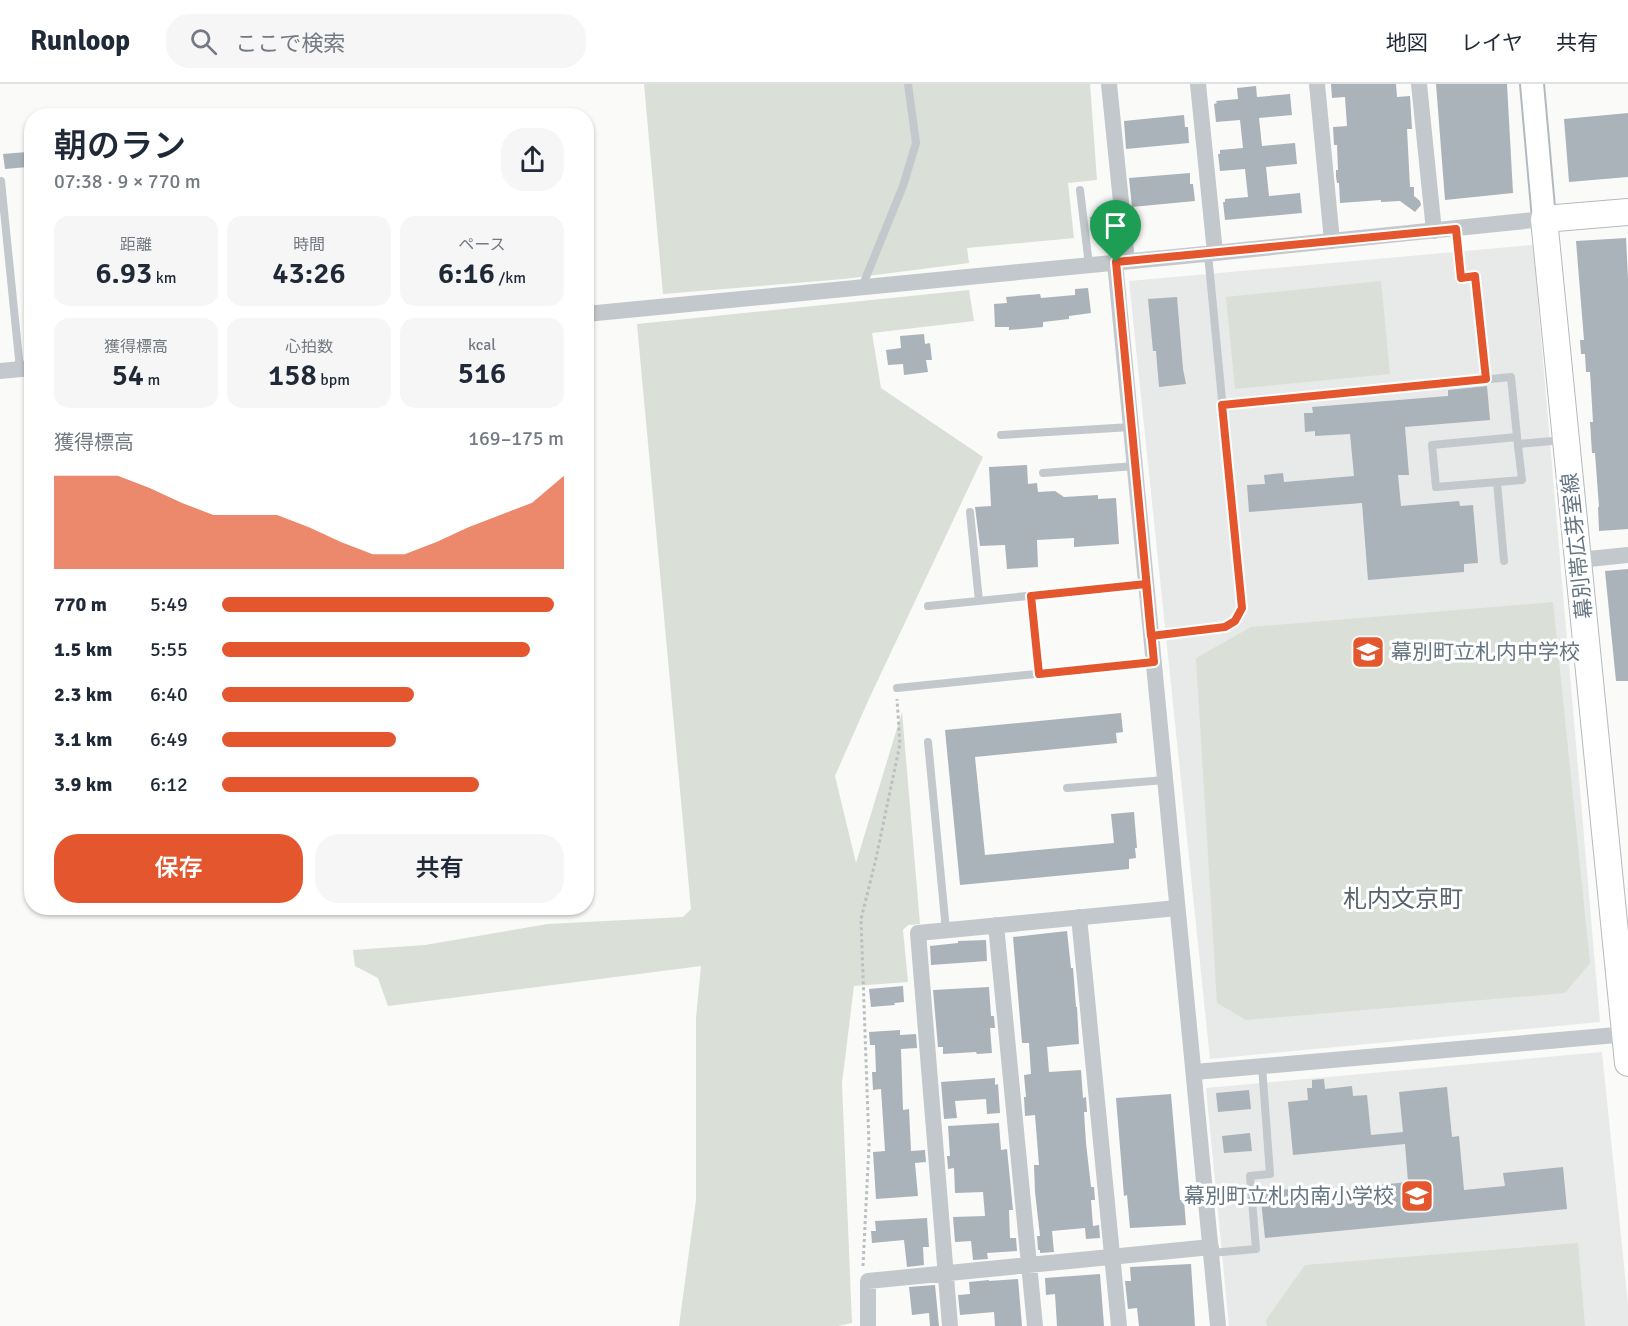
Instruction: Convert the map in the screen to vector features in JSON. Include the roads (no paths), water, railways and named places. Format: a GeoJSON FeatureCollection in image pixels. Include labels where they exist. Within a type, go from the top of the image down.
{"type":"FeatureCollection","features":[{"type":"Feature","properties":{"kind":"main road"},"geometry":{"type":"LineString","coordinates":[[1532,84],[1544,219],[1628,212]]}},
{"type":"Feature","properties":{"kind":"main road","name":"幕別帯広芽室線"},"geometry":{"type":"LineString","coordinates":[[1544,219],[1627,1034],[1628,1063]]}},
{"type":"Feature","properties":{"kind":"street"},"geometry":{"type":"LineString","coordinates":[[1109,84],[1131,427],[1218,1326]]}},
{"type":"Feature","properties":{"kind":"street"},"geometry":{"type":"LineString","coordinates":[[1198,84],[1211,253]]}},
{"type":"Feature","properties":{"kind":"street"},"geometry":{"type":"LineString","coordinates":[[1317,84],[1332,241]]}},
{"type":"Feature","properties":{"kind":"street"},"geometry":{"type":"LineString","coordinates":[[1419,84],[1434,231]]}},
{"type":"Feature","properties":{"kind":"street"},"geometry":{"type":"LineString","coordinates":[[594,313],[1544,219]]}},
{"type":"Feature","properties":{"kind":"street"},"geometry":{"type":"LineString","coordinates":[[0,371],[24,368]]}},
{"type":"Feature","properties":{"kind":"street"},"geometry":{"type":"LineString","coordinates":[[1579,560],[1628,555]]}},
{"type":"Feature","properties":{"kind":"street"},"geometry":{"type":"LineString","coordinates":[[950,1326],[918,933],[1177,908]]}},
{"type":"Feature","properties":{"kind":"street"},"geometry":{"type":"LineString","coordinates":[[1079,917],[1119,1326]]}},
{"type":"Feature","properties":{"kind":"street"},"geometry":{"type":"LineString","coordinates":[[996,925],[1035,1326]]}},
{"type":"Feature","properties":{"kind":"street"},"geometry":{"type":"LineString","coordinates":[[1195,1072],[1627,1034]]}},
{"type":"Feature","properties":{"kind":"street"},"geometry":{"type":"LineString","coordinates":[[868,1326],[868,1281],[1112,1257],[1211,1250]]}},
{"type":"Feature","properties":{"kind":"lane"},"geometry":{"type":"LineString","coordinates":[[862,287],[903,186],[916,143],[908,84]]}},
{"type":"Feature","properties":{"kind":"lane"},"geometry":{"type":"LineString","coordinates":[[1,181],[24,353]]}},
{"type":"Feature","properties":{"kind":"lane"},"geometry":{"type":"LineString","coordinates":[[1080,190],[1089,265]]}},
{"type":"Feature","properties":{"kind":"lane"},"geometry":{"type":"LineString","coordinates":[[1456,229],[1461,278],[1475,276],[1486,379]]}},
{"type":"Feature","properties":{"kind":"lane"},"geometry":{"type":"LineString","coordinates":[[1151,636],[1225,627],[1235,621],[1242,608],[1222,405],[1211,253]]}},
{"type":"Feature","properties":{"kind":"lane"},"geometry":{"type":"LineString","coordinates":[[1222,405],[1511,377],[1518,441],[1521,480],[1436,487],[1432,445],[1518,441],[1567,439]]}},
{"type":"Feature","properties":{"kind":"lane"},"geometry":{"type":"LineString","coordinates":[[1001,435],[1131,427]]}},
{"type":"Feature","properties":{"kind":"lane"},"geometry":{"type":"LineString","coordinates":[[1043,473],[1135,466]]}},
{"type":"Feature","properties":{"kind":"lane"},"geometry":{"type":"LineString","coordinates":[[1497,482],[1504,561]]}},
{"type":"Feature","properties":{"kind":"lane"},"geometry":{"type":"LineString","coordinates":[[970,512],[979,601]]}},
{"type":"Feature","properties":{"kind":"lane"},"geometry":{"type":"LineString","coordinates":[[928,606],[1146,584]]}},
{"type":"Feature","properties":{"kind":"lane"},"geometry":{"type":"LineString","coordinates":[[1031,596],[1039,674]]}},
{"type":"Feature","properties":{"kind":"lane"},"geometry":{"type":"LineString","coordinates":[[897,688],[1154,662]]}},
{"type":"Feature","properties":{"kind":"lane"},"geometry":{"type":"LineString","coordinates":[[928,742],[946,930]]}},
{"type":"Feature","properties":{"kind":"lane"},"geometry":{"type":"LineString","coordinates":[[1067,788],[1165,780]]}},
{"type":"Feature","properties":{"kind":"lane"},"geometry":{"type":"LineString","coordinates":[[1211,1250],[1256,1249],[1250,1176],[1270,1174],[1262,1066]]}},
{"type":"Feature","properties":{"kind":"place","name":"幕別町立札内中学校"},"geometry":{"type":"Point","coordinates":[1368,652]}},
{"type":"Feature","properties":{"kind":"place","name":"幕別町立札内南小学校"},"geometry":{"type":"Point","coordinates":[1417,1196]}},
{"type":"Feature","properties":{"kind":"district","name":"札内文京町"},"geometry":{"type":"Point","coordinates":[1403,899]}}]}
